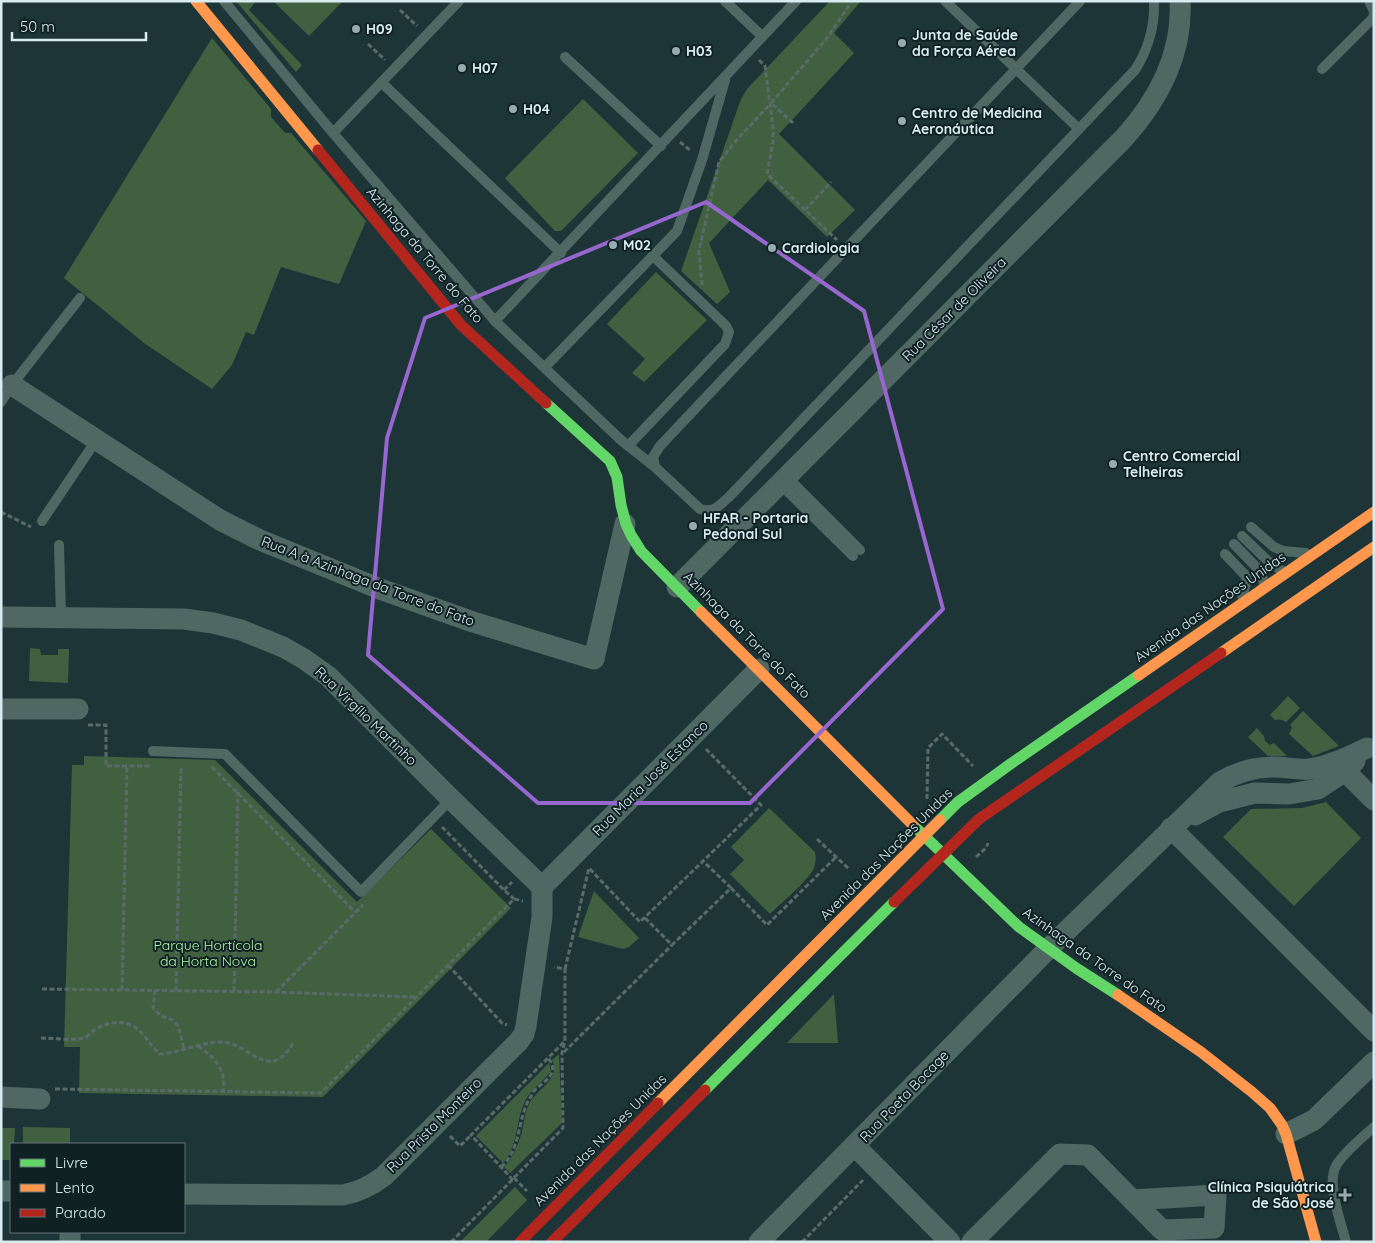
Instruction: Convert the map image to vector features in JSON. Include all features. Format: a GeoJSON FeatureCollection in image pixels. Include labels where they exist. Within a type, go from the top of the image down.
{"type":"FeatureCollection","features":[{"type":"Feature","properties":{"kind":"main road","name":"Azinhaga da Torre do Fato"},"geometry":{"type":"LineString","coordinates":[[196,1],[461,325],[610,461],[618,476],[625,524],[632,539],[641,551],[924,836],[1019,927],[1048,949],[1202,1052],[1270,1108],[1286,1134],[1316,1242]]}},
{"type":"Feature","properties":{"kind":"main road","name":"Avenida das Nações Unidas"},"geometry":{"type":"LineString","coordinates":[[520,1242],[958,802],[1374,512]]}},
{"type":"Feature","properties":{"kind":"main road"},"geometry":{"type":"LineString","coordinates":[[552,1242],[979,819],[1374,547]]}},
{"type":"Feature","properties":{"kind":"street","name":"Rua César de Oliveira"},"geometry":{"type":"LineString","coordinates":[[677,586],[1138,122],[1158,94],[1169,68],[1179,28],[1180,1]]}},
{"type":"Feature","properties":{"kind":"street","name":"Rua A à Azinhaga da Torre do Fato"},"geometry":{"type":"LineString","coordinates":[[7,393],[97,439],[220,520],[260,540],[380,589],[454,615],[594,659],[625,524]]}},
{"type":"Feature","properties":{"kind":"street","name":"Rua Virgílio Martinho"},"geometry":{"type":"LineString","coordinates":[[1,617],[184,619],[213,623],[241,630],[283,647],[328,676],[451,799],[542,897]]}},
{"type":"Feature","properties":{"kind":"street","name":"Rua Maria José Estanco"},"geometry":{"type":"LineString","coordinates":[[542,897],[693,735],[759,669]]}},
{"type":"Feature","properties":{"kind":"street"},"geometry":{"type":"LineString","coordinates":[[1,709],[80,717]]}},
{"type":"Feature","properties":{"kind":"street"},"geometry":{"type":"LineString","coordinates":[[1171,828],[1219,802],[1255,793],[1289,794],[1318,790],[1345,771],[1370,744]]}},
{"type":"Feature","properties":{"kind":"street"},"geometry":{"type":"LineString","coordinates":[[1171,828],[1220,782],[1234,774],[1251,769],[1308,769],[1334,763],[1370,744]]}},
{"type":"Feature","properties":{"kind":"street"},"geometry":{"type":"LineString","coordinates":[[1345,771],[1374,800]]}},
{"type":"Feature","properties":{"kind":"street"},"geometry":{"type":"LineString","coordinates":[[1171,828],[1374,1031]]}},
{"type":"Feature","properties":{"kind":"street","name":"Rua Poeta Bocage"},"geometry":{"type":"LineString","coordinates":[[759,1242],[1048,949],[1171,828]]}},
{"type":"Feature","properties":{"kind":"street"},"geometry":{"type":"LineString","coordinates":[[524,1034],[542,917],[542,897]]}},
{"type":"Feature","properties":{"kind":"street","name":"Rua Prista Monteiro"},"geometry":{"type":"LineString","coordinates":[[185,1194],[334,1196],[352,1194],[369,1187],[384,1176],[524,1034]]}},
{"type":"Feature","properties":{"kind":"street"},"geometry":{"type":"LineString","coordinates":[[1286,1134],[1314,1120],[1374,1062]]}},
{"type":"Feature","properties":{"kind":"street"},"geometry":{"type":"LineString","coordinates":[[1,1097],[45,1094]]}},
{"type":"Feature","properties":{"kind":"street"},"geometry":{"type":"LineString","coordinates":[[855,1146],[950,1242]]}},
{"type":"Feature","properties":{"kind":"street"},"geometry":{"type":"LineString","coordinates":[[972,1242],[1060,1154],[1088,1155],[1132,1200]]}},
{"type":"Feature","properties":{"kind":"lane"},"geometry":{"type":"LineString","coordinates":[[224,1],[333,133],[495,321],[628,446],[655,467],[700,509],[708,511],[715,510],[729,497],[1135,70],[1142,60],[1150,36],[1155,11],[1154,1]]}},
{"type":"Feature","properties":{"kind":"lane"},"geometry":{"type":"LineString","coordinates":[[333,133],[459,1]]}},
{"type":"Feature","properties":{"kind":"lane"},"geometry":{"type":"LineString","coordinates":[[725,1],[762,36]]}},
{"type":"Feature","properties":{"kind":"lane"},"geometry":{"type":"LineString","coordinates":[[495,321],[796,1]]}},
{"type":"Feature","properties":{"kind":"lane"},"geometry":{"type":"LineString","coordinates":[[945,1],[1079,129]]}},
{"type":"Feature","properties":{"kind":"lane"},"geometry":{"type":"LineString","coordinates":[[655,467],[654,457],[667,438],[1080,1]]}},
{"type":"Feature","properties":{"kind":"lane"},"geometry":{"type":"LineString","coordinates":[[1322,69],[1373,18],[1374,13],[1369,1]]}},
{"type":"Feature","properties":{"kind":"lane"},"geometry":{"type":"LineString","coordinates":[[565,57],[661,146]]}},
{"type":"Feature","properties":{"kind":"lane"},"geometry":{"type":"LineString","coordinates":[[545,367],[677,231],[702,160],[726,77]]}},
{"type":"Feature","properties":{"kind":"lane"},"geometry":{"type":"LineString","coordinates":[[382,82],[561,253]]}},
{"type":"Feature","properties":{"kind":"lane"},"geometry":{"type":"LineString","coordinates":[[628,446],[725,344],[729,332],[720,320],[653,256]]}},
{"type":"Feature","properties":{"kind":"lane","name":"Rua A à Azinhaga da Torre do Fato"},"geometry":{"type":"LineString","coordinates":[[7,393],[80,298]]}},
{"type":"Feature","properties":{"kind":"lane"},"geometry":{"type":"LineString","coordinates":[[42,521],[97,439]]}},
{"type":"Feature","properties":{"kind":"lane"},"geometry":{"type":"LineString","coordinates":[[784,480],[857,553]]}},
{"type":"Feature","properties":{"kind":"lane"},"geometry":{"type":"LineString","coordinates":[[1251,527],[1274,547],[1283,551],[1315,553]]}},
{"type":"Feature","properties":{"kind":"lane"},"geometry":{"type":"LineString","coordinates":[[1242,536],[1271,564],[1286,573]]}},
{"type":"Feature","properties":{"kind":"lane"},"geometry":{"type":"LineString","coordinates":[[1234,544],[1261,572],[1265,587]]}},
{"type":"Feature","properties":{"kind":"lane"},"geometry":{"type":"LineString","coordinates":[[59,545],[61,618]]}},
{"type":"Feature","properties":{"kind":"lane"},"geometry":{"type":"LineString","coordinates":[[1225,554],[1245,575],[1247,580],[1240,605]]}},
{"type":"Feature","properties":{"kind":"lane"},"geometry":{"type":"LineString","coordinates":[[153,751],[225,754],[361,892],[451,799]]}},
{"type":"Feature","properties":{"kind":"lane"},"geometry":{"type":"LineString","coordinates":[[1346,1242],[1333,1188],[1333,1173],[1341,1159],[1374,1127]]}},
{"type":"Feature","properties":{"kind":"path"},"geometry":{"type":"LineString","coordinates":[[702,286],[698,250],[719,162],[827,38],[852,1]]}},
{"type":"Feature","properties":{"kind":"path"},"geometry":{"type":"LineString","coordinates":[[400,10],[419,28]]}},
{"type":"Feature","properties":{"kind":"path"},"geometry":{"type":"LineString","coordinates":[[750,50],[765,66],[771,103],[773,142],[767,174],[846,249]]}},
{"type":"Feature","properties":{"kind":"path"},"geometry":{"type":"LineString","coordinates":[[771,103],[793,123]]}},
{"type":"Feature","properties":{"kind":"path"},"geometry":{"type":"LineString","coordinates":[[805,210],[831,182]]}},
{"type":"Feature","properties":{"kind":"path"},"geometry":{"type":"LineString","coordinates":[[80,717],[106,725],[106,766],[154,766]]}},
{"type":"Feature","properties":{"kind":"path"},"geometry":{"type":"LineString","coordinates":[[927,799],[928,748],[942,734],[988,780]]}},
{"type":"Feature","properties":{"kind":"path"},"geometry":{"type":"LineString","coordinates":[[452,1242],[563,1128],[562,1053],[565,1041],[565,969],[589,868],[640,922],[761,805],[693,735]]}},
{"type":"Feature","properties":{"kind":"path"},"geometry":{"type":"LineString","coordinates":[[122,990],[127,766]]}},
{"type":"Feature","properties":{"kind":"path"},"geometry":{"type":"LineString","coordinates":[[172,766],[189,766]]}},
{"type":"Feature","properties":{"kind":"path"},"geometry":{"type":"LineString","coordinates":[[176,991],[181,766]]}},
{"type":"Feature","properties":{"kind":"path"},"geometry":{"type":"LineString","coordinates":[[205,766],[212,766],[355,912]]}},
{"type":"Feature","properties":{"kind":"path"},"geometry":{"type":"LineString","coordinates":[[234,991],[238,792]]}},
{"type":"Feature","properties":{"kind":"path"},"geometry":{"type":"LineString","coordinates":[[433,818],[514,899]]}},
{"type":"Feature","properties":{"kind":"path"},"geometry":{"type":"LineString","coordinates":[[435,833],[441,826]]}},
{"type":"Feature","properties":{"kind":"path"},"geometry":{"type":"LineString","coordinates":[[817,839],[849,869]]}},
{"type":"Feature","properties":{"kind":"path"},"geometry":{"type":"LineString","coordinates":[[703,861],[768,925],[836,857]]}},
{"type":"Feature","properties":{"kind":"path"},"geometry":{"type":"LineString","coordinates":[[562,1053],[731,888]]}},
{"type":"Feature","properties":{"kind":"path"},"geometry":{"type":"LineString","coordinates":[[45,1094],[223,1091],[321,1093],[514,899],[542,897]]}},
{"type":"Feature","properties":{"kind":"path"},"geometry":{"type":"LineString","coordinates":[[276,992],[369,899]]}},
{"type":"Feature","properties":{"kind":"path"},"geometry":{"type":"LineString","coordinates":[[645,918],[672,945]]}},
{"type":"Feature","properties":{"kind":"path"},"geometry":{"type":"LineString","coordinates":[[535,964],[565,969]]}},
{"type":"Feature","properties":{"kind":"path"},"geometry":{"type":"LineString","coordinates":[[448,966],[502,1023],[524,1034]]}},
{"type":"Feature","properties":{"kind":"path"},"geometry":{"type":"LineString","coordinates":[[42,989],[234,991],[417,997]]}},
{"type":"Feature","properties":{"kind":"path"},"geometry":{"type":"LineString","coordinates":[[155,990],[153,1008],[161,1016],[174,1020],[178,1026],[184,1048]]}},
{"type":"Feature","properties":{"kind":"path"},"geometry":{"type":"LineString","coordinates":[[41,1038],[84,1038],[107,1024],[121,1023],[133,1026],[141,1032],[160,1054],[169,1054],[184,1048],[227,1042],[235,1044],[264,1061],[271,1061],[285,1054],[294,1042]]}},
{"type":"Feature","properties":{"kind":"path"},"geometry":{"type":"LineString","coordinates":[[437,1123],[460,1146],[565,1041]]}},
{"type":"Feature","properties":{"kind":"path"},"geometry":{"type":"LineString","coordinates":[[198,1046],[208,1053],[219,1065],[225,1083],[223,1091]]}},
{"type":"Feature","properties":{"kind":"path"},"geometry":{"type":"LineString","coordinates":[[501,1167],[507,1162],[516,1145],[524,1110],[528,1102],[534,1092],[549,1078],[552,1072],[553,1065],[548,1058]]}},
{"type":"Feature","properties":{"kind":"path"},"geometry":{"type":"LineString","coordinates":[[471,1135],[527,1192]]}},
{"type":"Feature","properties":{"kind":"path"},"geometry":{"type":"LineString","coordinates":[[802,1242],[876,1167]]}},
{"type":"Feature","properties":{"kind":"highlighted area"},"geometry":{"type":"Polygon","coordinates":[[[706,202],[864,311],[943,609],[750,803],[538,803],[368,655],[387,438],[425,318],[706,202]]]}},
{"type":"Feature","properties":{"kind":"green space"},"geometry":{"type":"Polygon","coordinates":[[[236,1],[256,1],[249,10],[302,65],[296,72],[236,1]]]}},
{"type":"Feature","properties":{"kind":"green space"},"geometry":{"type":"Polygon","coordinates":[[[273,1],[343,1],[309,36],[273,1]]]}},
{"type":"Feature","properties":{"kind":"green space"},"geometry":{"type":"Polygon","coordinates":[[[830,1],[861,1],[834,33],[854,53],[779,134],[855,210],[827,237],[768,180],[709,243],[730,292],[717,304],[681,271],[741,99],[747,89],[830,1]]]}},
{"type":"Feature","properties":{"kind":"green space"},"geometry":{"type":"Polygon","coordinates":[[[212,38],[271,109],[271,117],[285,133],[291,133],[366,221],[339,284],[281,267],[254,335],[246,332],[232,365],[212,389],[144,343],[64,278],[212,38]]]}},
{"type":"Feature","properties":{"kind":"green space"},"geometry":{"type":"Polygon","coordinates":[[[583,99],[638,153],[561,231],[555,231],[505,178],[583,99]]]}},
{"type":"Feature","properties":{"kind":"green space"},"geometry":{"type":"Polygon","coordinates":[[[656,272],[707,320],[644,382],[632,373],[645,359],[607,324],[656,272]]]}},
{"type":"Feature","properties":{"kind":"green space"},"geometry":{"type":"Polygon","coordinates":[[[30,648],[40,649],[41,655],[58,655],[58,649],[69,649],[68,683],[29,681],[30,648]]]}},
{"type":"Feature","properties":{"kind":"green space"},"geometry":{"type":"Polygon","coordinates":[[[1288,696],[1300,708],[1286,722],[1275,720],[1270,715],[1288,696]]]}},
{"type":"Feature","properties":{"kind":"green space"},"geometry":{"type":"Polygon","coordinates":[[[1303,711],[1339,746],[1313,756],[1289,734],[1292,728],[1290,725],[1303,711]]]}},
{"type":"Feature","properties":{"kind":"green space"},"geometry":{"type":"Polygon","coordinates":[[[1257,728],[1264,736],[1265,741],[1270,745],[1274,743],[1287,756],[1268,756],[1248,737],[1257,728]]]}},
{"type":"Feature","properties":{"kind":"green space","name":"Parque Hortícola da Horta Nova"},"geometry":{"type":"Polygon","coordinates":[[[84,756],[215,760],[357,902],[431,829],[511,908],[323,1097],[79,1093],[80,1047],[64,1047],[72,765],[84,765],[84,756]]]}},
{"type":"Feature","properties":{"kind":"green space"},"geometry":{"type":"Polygon","coordinates":[[[1326,802],[1361,838],[1294,906],[1223,837],[1251,809],[1302,808],[1326,802]]]}},
{"type":"Feature","properties":{"kind":"green space"},"geometry":{"type":"Polygon","coordinates":[[[769,808],[815,852],[816,858],[811,873],[770,914],[730,874],[744,860],[731,847],[769,808]]]}},
{"type":"Feature","properties":{"kind":"green space"},"geometry":{"type":"Polygon","coordinates":[[[594,891],[639,938],[629,947],[623,949],[578,937],[594,891]]]}},
{"type":"Feature","properties":{"kind":"green space"},"geometry":{"type":"Polygon","coordinates":[[[834,994],[838,1043],[787,1043],[834,994]]]}},
{"type":"Feature","properties":{"kind":"green space"},"geometry":{"type":"Polygon","coordinates":[[[559,1054],[562,1123],[510,1173],[504,1167],[513,1155],[519,1142],[528,1105],[551,1078],[554,1072],[552,1060],[559,1054]]]}},
{"type":"Feature","properties":{"kind":"green space"},"geometry":{"type":"Polygon","coordinates":[[[549,1063],[551,1071],[525,1101],[512,1149],[503,1163],[476,1136],[549,1063]]]}},
{"type":"Feature","properties":{"kind":"green space"},"geometry":{"type":"Polygon","coordinates":[[[23,1127],[70,1128],[70,1143],[23,1143],[23,1127]]]}},
{"type":"Feature","properties":{"kind":"green space"},"geometry":{"type":"Polygon","coordinates":[[[1,1128],[15,1128],[14,1143],[10,1143],[10,1160],[1,1160],[1,1128]]]}},
{"type":"Feature","properties":{"kind":"green space"},"geometry":{"type":"Polygon","coordinates":[[[515,1187],[527,1200],[486,1242],[460,1242],[515,1187]]]}},
{"type":"Feature","properties":{"kind":"traffic: fast"},"geometry":{"type":"LineString","coordinates":[[546,403],[610,461],[617,477],[621,505],[631,535],[641,551],[701,612]]}},
{"type":"Feature","properties":{"kind":"traffic: fast"},"geometry":{"type":"LineString","coordinates":[[940,820],[958,802],[1139,675]]}},
{"type":"Feature","properties":{"kind":"traffic: fast"},"geometry":{"type":"LineString","coordinates":[[913,825],[1019,927],[1076,968],[1118,995]]}},
{"type":"Feature","properties":{"kind":"traffic: fast"},"geometry":{"type":"LineString","coordinates":[[705,1090],[894,902]]}},
{"type":"Feature","properties":{"kind":"traffic: slow"},"geometry":{"type":"LineString","coordinates":[[196,1],[318,150]]}},
{"type":"Feature","properties":{"kind":"traffic: slow"},"geometry":{"type":"LineString","coordinates":[[1139,675],[1374,512]]}},
{"type":"Feature","properties":{"kind":"traffic: slow"},"geometry":{"type":"LineString","coordinates":[[1221,653],[1374,547]]}},
{"type":"Feature","properties":{"kind":"traffic: slow"},"geometry":{"type":"LineString","coordinates":[[701,612],[913,825]]}},
{"type":"Feature","properties":{"kind":"traffic: slow"},"geometry":{"type":"LineString","coordinates":[[658,1103],[940,820]]}},
{"type":"Feature","properties":{"kind":"traffic: slow"},"geometry":{"type":"LineString","coordinates":[[1118,995],[1201,1052],[1270,1108],[1286,1134],[1316,1242]]}},
{"type":"Feature","properties":{"kind":"traffic: jam"},"geometry":{"type":"LineString","coordinates":[[318,150],[461,325],[546,403]]}},
{"type":"Feature","properties":{"kind":"traffic: jam"},"geometry":{"type":"LineString","coordinates":[[894,902],[979,819],[1221,653]]}},
{"type":"Feature","properties":{"kind":"traffic: jam"},"geometry":{"type":"LineString","coordinates":[[552,1242],[705,1090]]}},
{"type":"Feature","properties":{"kind":"traffic: jam"},"geometry":{"type":"LineString","coordinates":[[520,1242],[658,1103]]}},
{"type":"Feature","properties":{"kind":"place","name":"H09"},"geometry":{"type":"Point","coordinates":[356,29]}},
{"type":"Feature","properties":{"kind":"place","name":"Junta de Saúde da Força Aérea"},"geometry":{"type":"Point","coordinates":[902,43]}},
{"type":"Feature","properties":{"kind":"place","name":"H03"},"geometry":{"type":"Point","coordinates":[676,51]}},
{"type":"Feature","properties":{"kind":"place","name":"H07"},"geometry":{"type":"Point","coordinates":[462,68]}},
{"type":"Feature","properties":{"kind":"place","name":"H04"},"geometry":{"type":"Point","coordinates":[513,109]}},
{"type":"Feature","properties":{"kind":"place","name":"Centro de Medicina Aeronáutica"},"geometry":{"type":"Point","coordinates":[902,121]}},
{"type":"Feature","properties":{"kind":"place","name":"M02"},"geometry":{"type":"Point","coordinates":[613,245]}},
{"type":"Feature","properties":{"kind":"place","name":"Cardiologia"},"geometry":{"type":"Point","coordinates":[772,248]}},
{"type":"Feature","properties":{"kind":"place","name":"Centro Comercial Telheiras"},"geometry":{"type":"Point","coordinates":[1113,464]}},
{"type":"Feature","properties":{"kind":"place","name":"HFAR - Portaria Pedonal Sul"},"geometry":{"type":"Point","coordinates":[693,526]}},
{"type":"Feature","properties":{"kind":"place","name":"Clínica Psiquiátrica de São José"},"geometry":{"type":"Point","coordinates":[1345,1195]}}]}
